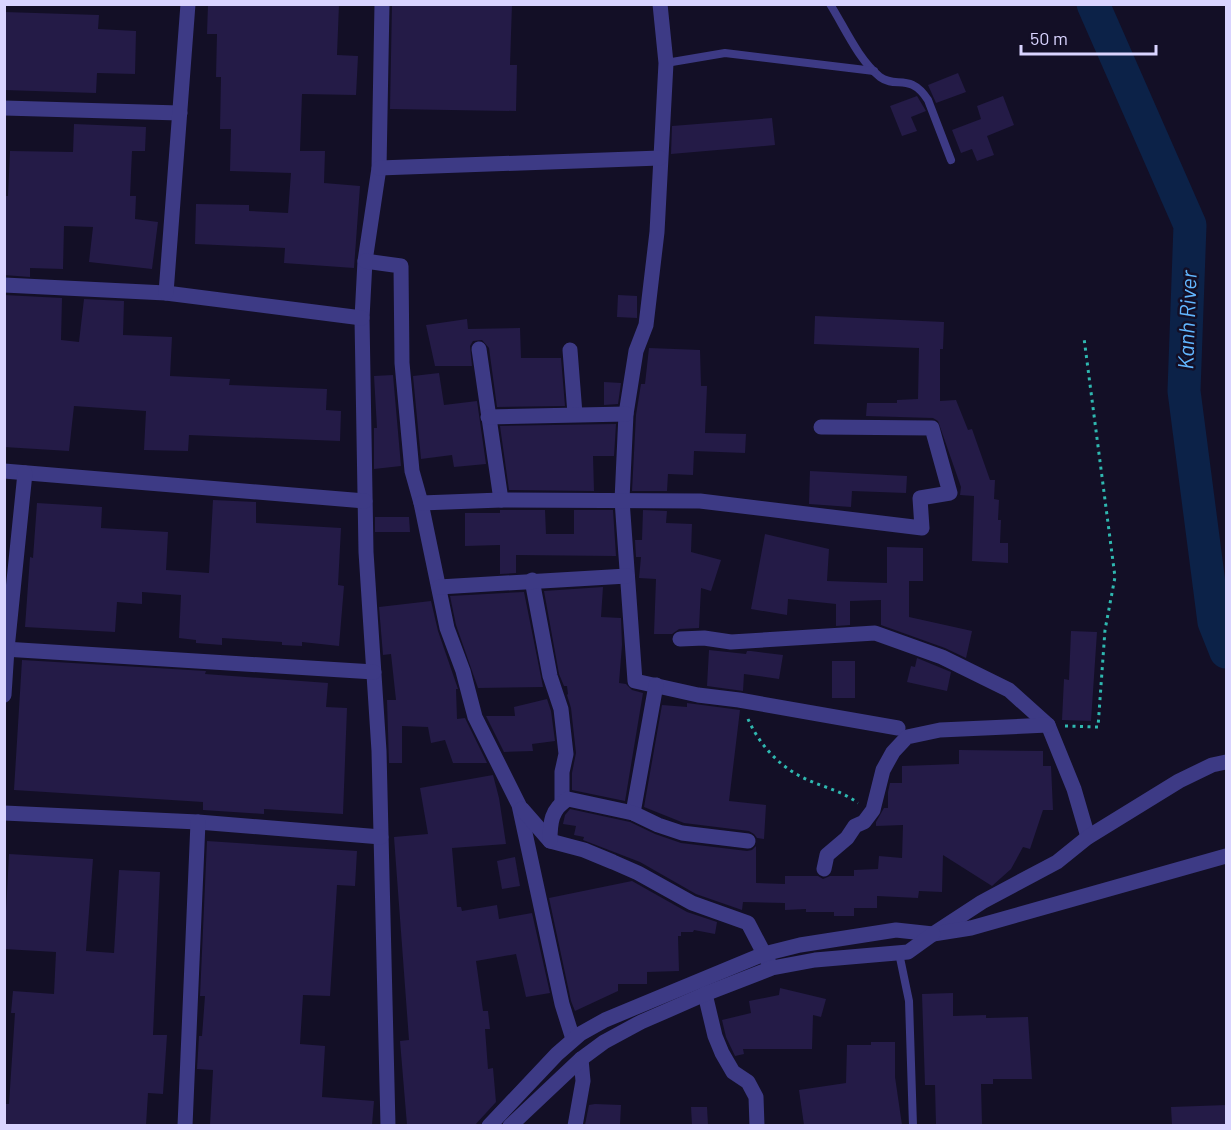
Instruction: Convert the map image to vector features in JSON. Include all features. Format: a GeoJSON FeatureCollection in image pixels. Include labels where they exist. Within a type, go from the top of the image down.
{"type":"FeatureCollection","features":[{"type":"Feature","properties":{"kind":"street"},"geometry":{"type":"LineString","coordinates":[[166,293],[188,4]]}},
{"type":"Feature","properties":{"kind":"street"},"geometry":{"type":"LineString","coordinates":[[382,4],[379,168],[364,261],[362,318],[365,501],[379,751],[388,1125]]}},
{"type":"Feature","properties":{"kind":"street"},"geometry":{"type":"LineString","coordinates":[[660,4],[666,63],[657,231],[646,324],[636,351],[626,414],[622,500],[635,681],[698,695],[739,699],[898,728]]}},
{"type":"Feature","properties":{"kind":"street"},"geometry":{"type":"LineString","coordinates":[[4,108],[180,113]]}},
{"type":"Feature","properties":{"kind":"street"},"geometry":{"type":"LineString","coordinates":[[379,168],[660,158]]}},
{"type":"Feature","properties":{"kind":"street"},"geometry":{"type":"LineString","coordinates":[[364,261],[401,266],[402,363],[412,471],[421,503],[447,628],[463,671],[475,717],[519,805],[550,841],[584,850],[613,862],[692,903],[748,923],[772,968]]}},
{"type":"Feature","properties":{"kind":"street"},"geometry":{"type":"LineString","coordinates":[[4,285],[166,293],[362,318]]}},
{"type":"Feature","properties":{"kind":"street"},"geometry":{"type":"LineString","coordinates":[[479,349],[501,500]]}},
{"type":"Feature","properties":{"kind":"street"},"geometry":{"type":"LineString","coordinates":[[570,350],[575,414]]}},
{"type":"Feature","properties":{"kind":"street"},"geometry":{"type":"LineString","coordinates":[[488,417],[626,414]]}},
{"type":"Feature","properties":{"kind":"street"},"geometry":{"type":"LineString","coordinates":[[421,503],[501,500],[700,501],[922,528],[920,498],[950,493],[932,428],[821,427]]}},
{"type":"Feature","properties":{"kind":"street"},"geometry":{"type":"LineString","coordinates":[[4,471],[365,501]]}},
{"type":"Feature","properties":{"kind":"street"},"geometry":{"type":"LineString","coordinates":[[4,695],[6,649],[25,473]]}},
{"type":"Feature","properties":{"kind":"street"},"geometry":{"type":"LineString","coordinates":[[439,587],[627,576]]}},
{"type":"Feature","properties":{"kind":"street"},"geometry":{"type":"LineString","coordinates":[[532,580],[550,675],[561,709],[566,753],[562,772],[562,803]]}},
{"type":"Feature","properties":{"kind":"street"},"geometry":{"type":"LineString","coordinates":[[680,639],[704,638],[731,642],[875,633],[942,657],[1009,690],[1048,725],[1074,789],[1088,837]]}},
{"type":"Feature","properties":{"kind":"street"},"geometry":{"type":"LineString","coordinates":[[6,649],[374,672]]}},
{"type":"Feature","properties":{"kind":"street"},"geometry":{"type":"LineString","coordinates":[[633,813],[656,684]]}},
{"type":"Feature","properties":{"kind":"street"},"geometry":{"type":"LineString","coordinates":[[824,869],[827,855],[847,837],[855,826],[864,822],[873,810],[884,770],[893,752],[907,737],[940,730],[1048,725]]}},
{"type":"Feature","properties":{"kind":"street"},"geometry":{"type":"LineString","coordinates":[[510,1125],[581,1059],[604,1042],[641,1022],[705,993],[772,968],[815,960],[908,952],[982,902],[1057,862],[1088,837],[1179,781],[1219,763]]}},
{"type":"Feature","properties":{"kind":"street"},"geometry":{"type":"LineString","coordinates":[[550,841],[550,820],[556,807],[568,799],[633,813],[682,833],[748,840]]}},
{"type":"Feature","properties":{"kind":"street"},"geometry":{"type":"LineString","coordinates":[[519,805],[562,1004],[573,1039]]}},
{"type":"Feature","properties":{"kind":"street"},"geometry":{"type":"LineString","coordinates":[[4,813],[198,822],[381,837]]}},
{"type":"Feature","properties":{"kind":"street"},"geometry":{"type":"LineString","coordinates":[[185,1125],[198,822]]}},
{"type":"Feature","properties":{"kind":"street"},"geometry":{"type":"LineString","coordinates":[[489,1125],[573,1039],[605,1020],[764,954],[826,939],[896,930],[933,934],[971,927],[1227,856]]}},
{"type":"Feature","properties":{"kind":"street"},"geometry":{"type":"LineString","coordinates":[[705,993],[715,1036],[722,1053],[733,1072],[748,1082],[756,1097],[757,1125]]}},
{"type":"Feature","properties":{"kind":"street"},"geometry":{"type":"LineString","coordinates":[[575,1125],[583,1081],[581,1059]]}},
{"type":"Feature","properties":{"kind":"lane"},"geometry":{"type":"LineString","coordinates":[[830,4],[874,71],[884,79],[905,81],[924,93],[951,160]]}},
{"type":"Feature","properties":{"kind":"lane"},"geometry":{"type":"LineString","coordinates":[[666,63],[725,53],[874,71]]}},
{"type":"Feature","properties":{"kind":"lane"},"geometry":{"type":"LineString","coordinates":[[899,953],[909,1001],[913,1125]]}},
{"type":"Feature","properties":{"kind":"path"},"geometry":{"type":"LineString","coordinates":[[1048,725],[1098,727],[1105,630],[1115,577],[1084,338]]}},
{"type":"Feature","properties":{"kind":"path"},"geometry":{"type":"LineString","coordinates":[[739,699],[752,727],[779,764],[860,804],[867,813],[864,822]]}},
{"type":"Feature","properties":{"kind":"building"},"geometry":{"type":"Polygon","coordinates":[[[208,4],[339,4],[337,55],[358,56],[356,95],[302,94],[300,151],[325,151],[324,183],[360,186],[354,268],[284,263],[285,248],[195,244],[196,204],[249,205],[249,211],[288,213],[291,173],[230,171],[231,129],[220,129],[221,77],[216,77],[217,34],[207,34],[208,4]]]}},
{"type":"Feature","properties":{"kind":"building"},"geometry":{"type":"Polygon","coordinates":[[[392,4],[512,4],[510,65],[517,65],[516,111],[390,109],[392,4]]]}},
{"type":"Feature","properties":{"kind":"building"},"geometry":{"type":"Polygon","coordinates":[[[4,12],[99,15],[98,29],[136,31],[135,74],[97,73],[96,93],[4,90],[4,12]]]}},
{"type":"Feature","properties":{"kind":"building"},"geometry":{"type":"Polygon","coordinates":[[[958,73],[966,92],[936,103],[928,85],[958,73]]]}},
{"type":"Feature","properties":{"kind":"building"},"geometry":{"type":"Polygon","coordinates":[[[917,96],[926,111],[911,117],[917,131],[902,136],[890,106],[917,96]]]}},
{"type":"Feature","properties":{"kind":"building"},"geometry":{"type":"Polygon","coordinates":[[[1003,96],[1014,125],[987,136],[994,155],[977,161],[972,149],[961,153],[952,130],[981,119],[977,106],[1003,96]]]}},
{"type":"Feature","properties":{"kind":"building"},"geometry":{"type":"Polygon","coordinates":[[[772,118],[775,145],[671,154],[672,126],[772,118]]]}},
{"type":"Feature","properties":{"kind":"building"},"geometry":{"type":"Polygon","coordinates":[[[74,124],[146,127],[145,151],[132,151],[130,196],[136,196],[135,219],[158,222],[152,269],[89,262],[93,227],[64,226],[63,269],[30,268],[30,277],[4,275],[6,196],[8,196],[10,151],[73,152],[74,124]]]}},
{"type":"Feature","properties":{"kind":"building"},"geometry":{"type":"Polygon","coordinates":[[[4,295],[62,298],[61,340],[79,342],[84,299],[124,301],[123,335],[172,337],[170,376],[230,379],[229,385],[327,389],[326,410],[341,411],[340,441],[189,435],[188,451],[144,450],[146,411],[74,406],[69,451],[4,447],[4,295]]]}},
{"type":"Feature","properties":{"kind":"building"},"geometry":{"type":"Polygon","coordinates":[[[618,295],[637,296],[637,318],[617,317],[618,295]]]}},
{"type":"Feature","properties":{"kind":"building"},"geometry":{"type":"Polygon","coordinates":[[[815,316],[944,322],[943,349],[940,349],[940,401],[956,400],[968,430],[972,429],[990,480],[995,480],[994,499],[999,500],[998,520],[1001,520],[1000,543],[1008,543],[1008,563],[972,561],[974,496],[960,495],[961,487],[938,421],[933,418],[866,416],[867,403],[897,403],[897,400],[918,399],[919,348],[814,344],[815,316]]]}},
{"type":"Feature","properties":{"kind":"building"},"geometry":{"type":"Polygon","coordinates":[[[467,319],[468,329],[520,328],[521,358],[561,358],[565,406],[497,407],[489,348],[482,340],[473,341],[470,346],[472,366],[435,366],[426,325],[467,319]]]}},
{"type":"Feature","properties":{"kind":"building"},"geometry":{"type":"Polygon","coordinates":[[[649,348],[700,350],[701,386],[707,386],[705,433],[746,434],[745,453],[694,451],[693,475],[668,474],[667,491],[632,491],[636,415],[641,384],[645,384],[649,348]]]}},
{"type":"Feature","properties":{"kind":"building"},"geometry":{"type":"Polygon","coordinates":[[[439,373],[444,405],[477,401],[486,464],[454,467],[452,455],[421,459],[413,376],[439,373]]]}},
{"type":"Feature","properties":{"kind":"building"},"geometry":{"type":"Polygon","coordinates":[[[393,375],[401,466],[374,469],[374,428],[377,428],[374,376],[393,375]]]}},
{"type":"Feature","properties":{"kind":"building"},"geometry":{"type":"Polygon","coordinates":[[[604,382],[621,383],[618,404],[604,405],[604,382]]]}},
{"type":"Feature","properties":{"kind":"building"},"geometry":{"type":"Polygon","coordinates":[[[616,424],[614,456],[593,456],[594,491],[509,490],[500,426],[616,424]]]}},
{"type":"Feature","properties":{"kind":"building"},"geometry":{"type":"Polygon","coordinates":[[[810,471],[907,476],[906,493],[852,491],[851,507],[809,504],[810,471]]]}},
{"type":"Feature","properties":{"kind":"building"},"geometry":{"type":"Polygon","coordinates":[[[213,500],[256,502],[256,523],[341,528],[338,585],[344,586],[339,646],[302,642],[302,646],[282,645],[282,642],[222,638],[222,645],[196,643],[196,640],[179,638],[181,595],[142,592],[142,604],[117,602],[115,632],[25,627],[37,503],[102,507],[101,528],[168,532],[166,570],[209,573],[213,500]]]}},
{"type":"Feature","properties":{"kind":"building"},"geometry":{"type":"Polygon","coordinates":[[[500,510],[545,510],[546,534],[574,534],[574,510],[613,510],[616,556],[516,555],[516,573],[500,574],[500,545],[465,546],[465,513],[500,513],[500,510]]]}},
{"type":"Feature","properties":{"kind":"building"},"geometry":{"type":"Polygon","coordinates":[[[643,510],[667,511],[666,523],[692,524],[691,552],[721,560],[711,591],[701,588],[699,628],[679,629],[672,634],[654,634],[656,579],[639,578],[641,557],[636,557],[635,540],[642,540],[643,510]]]}},
{"type":"Feature","properties":{"kind":"building"},"geometry":{"type":"Polygon","coordinates":[[[375,517],[409,517],[410,532],[375,532],[375,517]]]}},
{"type":"Feature","properties":{"kind":"building"},"geometry":{"type":"Polygon","coordinates":[[[765,534],[829,549],[827,581],[887,583],[887,547],[923,548],[923,581],[909,581],[909,617],[972,631],[966,658],[881,625],[881,600],[850,601],[850,625],[836,626],[836,604],[788,599],[787,615],[751,609],[765,534]]]}},
{"type":"Feature","properties":{"kind":"building"},"geometry":{"type":"Polygon","coordinates":[[[603,587],[601,617],[621,618],[622,645],[619,683],[643,693],[625,801],[572,790],[572,773],[576,753],[571,708],[567,686],[564,686],[559,674],[544,591],[603,587]]]}},
{"type":"Feature","properties":{"kind":"building"},"geometry":{"type":"Polygon","coordinates":[[[524,592],[543,687],[478,688],[456,625],[450,596],[524,592]]]}},
{"type":"Feature","properties":{"kind":"building"},"geometry":{"type":"Polygon","coordinates":[[[431,601],[438,631],[458,689],[456,689],[457,719],[465,718],[487,763],[453,763],[445,740],[431,743],[428,727],[402,726],[402,763],[389,763],[387,700],[396,700],[391,654],[383,655],[379,607],[431,601]]]}},
{"type":"Feature","properties":{"kind":"building"},"geometry":{"type":"Polygon","coordinates":[[[1071,631],[1097,632],[1091,721],[1062,720],[1064,679],[1069,680],[1071,631]]]}},
{"type":"Feature","properties":{"kind":"building"},"geometry":{"type":"Polygon","coordinates":[[[709,650],[746,654],[747,651],[751,651],[783,655],[779,679],[744,674],[743,691],[707,686],[709,650]]]}},
{"type":"Feature","properties":{"kind":"building"},"geometry":{"type":"Polygon","coordinates":[[[917,658],[951,672],[947,691],[907,682],[911,666],[915,667],[917,658]]]}},
{"type":"Feature","properties":{"kind":"building"},"geometry":{"type":"Polygon","coordinates":[[[22,660],[206,671],[205,674],[328,683],[326,707],[347,708],[343,814],[264,809],[264,814],[203,810],[203,802],[14,790],[22,660]]]}},
{"type":"Feature","properties":{"kind":"building"},"geometry":{"type":"Polygon","coordinates":[[[832,661],[855,661],[855,698],[832,698],[832,661]]]}},
{"type":"Feature","properties":{"kind":"building"},"geometry":{"type":"Polygon","coordinates":[[[547,699],[555,741],[532,744],[533,751],[504,752],[486,716],[515,716],[514,707],[547,699]]]}},
{"type":"Feature","properties":{"kind":"building"},"geometry":{"type":"Polygon","coordinates":[[[687,703],[740,710],[729,801],[766,805],[764,839],[757,838],[749,831],[684,823],[644,807],[662,705],[687,707],[687,703]]]}},
{"type":"Feature","properties":{"kind":"building"},"geometry":{"type":"Polygon","coordinates":[[[959,750],[1043,751],[1043,766],[1051,766],[1053,810],[1043,810],[1030,849],[1023,847],[1011,869],[992,886],[943,855],[942,892],[919,891],[918,898],[877,896],[877,908],[854,908],[854,916],[834,916],[834,912],[806,912],[806,909],[785,910],[785,903],[743,902],[742,910],[696,894],[640,862],[583,840],[584,837],[574,835],[576,826],[563,824],[565,815],[570,809],[630,822],[681,843],[747,851],[756,846],[756,883],[785,884],[785,876],[818,876],[823,879],[830,876],[854,876],[854,870],[878,869],[879,856],[902,858],[903,825],[876,826],[876,822],[884,808],[888,808],[890,783],[902,783],[902,766],[959,764],[959,750]]]}},
{"type":"Feature","properties":{"kind":"building"},"geometry":{"type":"Polygon","coordinates":[[[493,775],[506,844],[452,848],[457,907],[461,907],[462,911],[497,905],[499,919],[532,913],[550,993],[526,997],[516,954],[476,961],[483,1011],[488,1011],[490,1029],[485,1029],[488,1069],[493,1068],[496,1102],[475,1125],[407,1125],[400,1041],[409,1040],[394,837],[428,834],[420,788],[493,775]]]}},
{"type":"Feature","properties":{"kind":"building"},"geometry":{"type":"Polygon","coordinates":[[[207,841],[357,851],[355,886],[337,885],[330,996],[303,995],[300,1044],[325,1046],[322,1097],[374,1101],[372,1125],[210,1125],[213,1070],[197,1069],[205,996],[200,996],[207,841]]]}},
{"type":"Feature","properties":{"kind":"building"},"geometry":{"type":"Polygon","coordinates":[[[9,854],[93,859],[86,951],[114,953],[119,870],[160,872],[153,1035],[167,1035],[163,1094],[148,1093],[146,1125],[4,1125],[4,1104],[9,1104],[15,1013],[11,1013],[13,991],[54,994],[56,952],[4,949],[9,854]]]}},
{"type":"Feature","properties":{"kind":"building"},"geometry":{"type":"Polygon","coordinates":[[[515,857],[520,886],[502,889],[497,861],[515,857]]]}},
{"type":"Feature","properties":{"kind":"building"},"geometry":{"type":"Polygon","coordinates":[[[632,881],[687,912],[717,922],[715,934],[694,930],[693,932],[681,932],[681,936],[678,936],[679,971],[647,972],[647,984],[618,984],[618,991],[575,1011],[549,898],[632,881]]]}},
{"type":"Feature","properties":{"kind":"building"},"geometry":{"type":"Polygon","coordinates":[[[780,988],[826,999],[821,1017],[813,1015],[812,1049],[743,1049],[744,1054],[735,1056],[726,1037],[722,1020],[751,1013],[749,1001],[779,995],[780,988]]]}},
{"type":"Feature","properties":{"kind":"building"},"geometry":{"type":"Polygon","coordinates":[[[953,993],[953,1016],[1028,1017],[1032,1079],[993,1079],[993,1084],[981,1084],[982,1125],[936,1125],[935,1085],[925,1085],[922,994],[953,993]]]}},
{"type":"Feature","properties":{"kind":"building"},"geometry":{"type":"Polygon","coordinates":[[[871,1042],[895,1042],[895,1077],[902,1125],[804,1125],[799,1090],[846,1083],[847,1045],[871,1045],[871,1042]]]}},
{"type":"Feature","properties":{"kind":"building"},"geometry":{"type":"Polygon","coordinates":[[[589,1105],[621,1105],[620,1125],[585,1125],[589,1105]]]}},
{"type":"Feature","properties":{"kind":"building"},"geometry":{"type":"Polygon","coordinates":[[[1227,1105],[1227,1125],[1172,1125],[1171,1107],[1227,1105]]]}},
{"type":"Feature","properties":{"kind":"building"},"geometry":{"type":"Polygon","coordinates":[[[691,1107],[707,1107],[708,1125],[692,1125],[691,1107]]]}},
{"type":"Feature","properties":{"kind":"waterway","name":"Kanh River"},"geometry":{"type":"LineString","coordinates":[[1093,4],[1190,225],[1184,391],[1214,622],[1226,652]]}}]}
